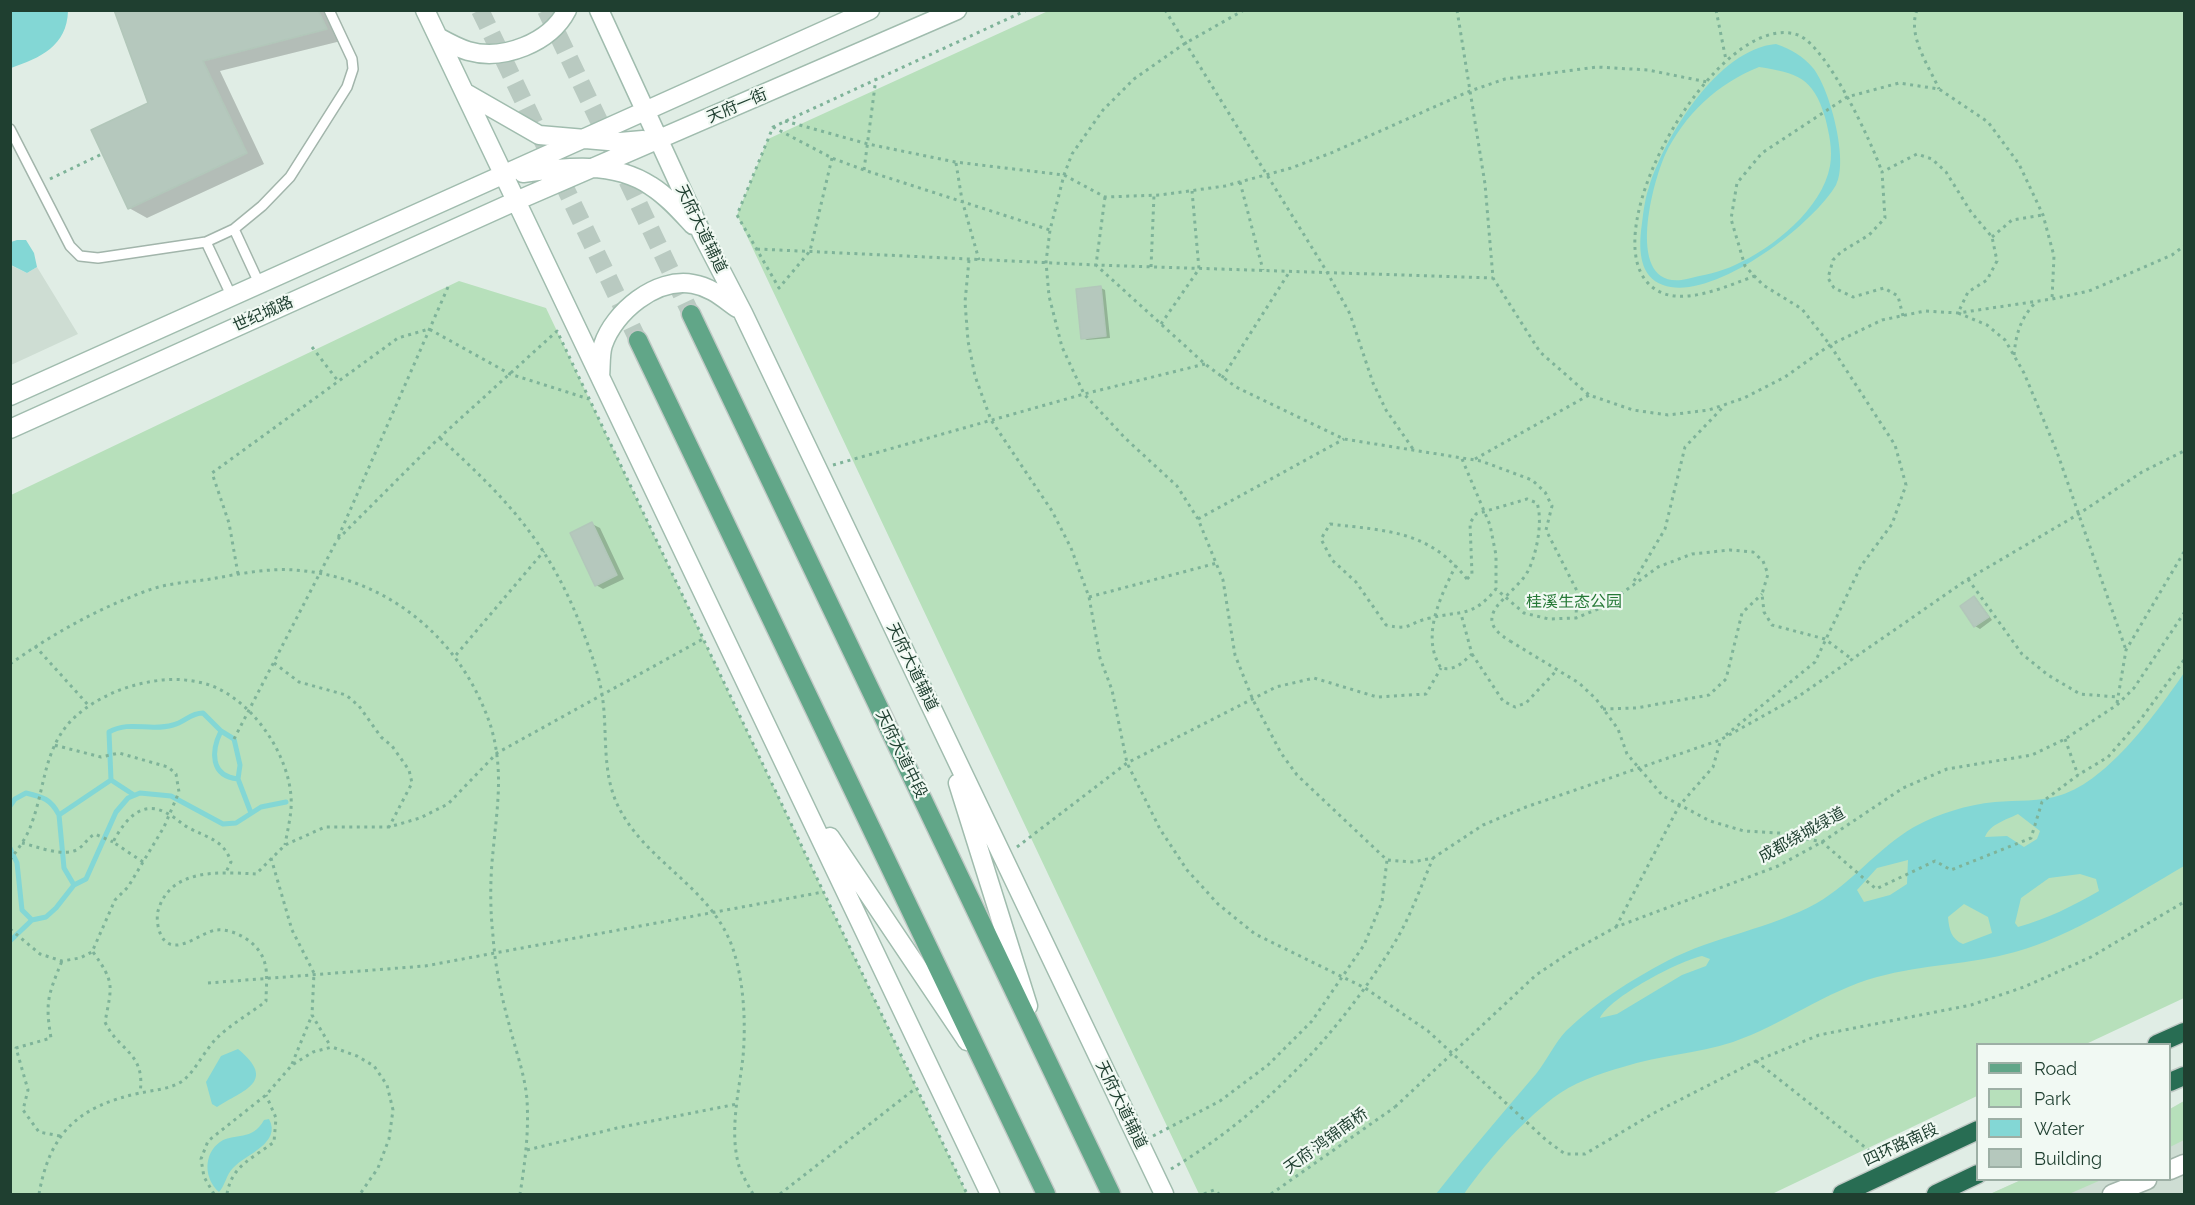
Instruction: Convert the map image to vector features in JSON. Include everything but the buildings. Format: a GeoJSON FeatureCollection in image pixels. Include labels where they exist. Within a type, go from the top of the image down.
{"type":"FeatureCollection","features":[{"type":"Feature","properties":{"kind":"highway"},"geometry":{"type":"LineString","coordinates":[[2159,1043],[2184,1032]]}},
{"type":"Feature","properties":{"kind":"highway","name":"四环路南段"},"geometry":{"type":"LineString","coordinates":[[1842,1194],[1976,1130]]}},
{"type":"Feature","properties":{"kind":"highway"},"geometry":{"type":"LineString","coordinates":[[1936,1194],[1976,1174]]}},
{"type":"Feature","properties":{"kind":"main road","name":"天府大道中段"},"geometry":{"type":"LineString","coordinates":[[691,314],[1111,1194]]}},
{"type":"Feature","properties":{"kind":"main road"},"geometry":{"type":"LineString","coordinates":[[638,340],[1046,1194]]}},
{"type":"Feature","properties":{"kind":"street"},"geometry":{"type":"LineString","coordinates":[[425,10],[990,1194]]}},
{"type":"Feature","properties":{"kind":"street"},"geometry":{"type":"LineString","coordinates":[[438,37],[468,51],[507,52],[530,44],[548,34],[567,10]]}},
{"type":"Feature","properties":{"kind":"street","name":"天府大道辅道"},"geometry":{"type":"LineString","coordinates":[[599,10],[702,234],[743,313],[1164,1194]]}},
{"type":"Feature","properties":{"kind":"street","name":"天府一街"},"geometry":{"type":"LineString","coordinates":[[504,175],[870,10]]}},
{"type":"Feature","properties":{"kind":"street","name":"天府一街"},"geometry":{"type":"LineString","coordinates":[[516,201],[957,10]]}},
{"type":"Feature","properties":{"kind":"street"},"geometry":{"type":"LineString","coordinates":[[464,92],[539,135],[620,142],[660,139]]}},
{"type":"Feature","properties":{"kind":"street"},"geometry":{"type":"LineString","coordinates":[[504,175],[595,167],[632,176],[652,186],[702,234]]}},
{"type":"Feature","properties":{"kind":"street","name":"世纪城路"},"geometry":{"type":"LineString","coordinates":[[10,396],[504,175]]}},
{"type":"Feature","properties":{"kind":"street","name":"世纪城路"},"geometry":{"type":"LineString","coordinates":[[10,429],[516,201]]}},
{"type":"Feature","properties":{"kind":"street"},"geometry":{"type":"LineString","coordinates":[[600,377],[602,347],[618,316],[641,297],[667,286],[692,283],[715,291],[743,313]]}},
{"type":"Feature","properties":{"kind":"street"},"geometry":{"type":"LineString","coordinates":[[938,722],[1040,1045]]}},
{"type":"Feature","properties":{"kind":"street"},"geometry":{"type":"LineString","coordinates":[[795,786],[986,1070]]}},
{"type":"Feature","properties":{"kind":"street"},"geometry":{"type":"LineString","coordinates":[[2112,1194],[2141,1186]]}},
{"type":"Feature","properties":{"kind":"lane"},"geometry":{"type":"LineString","coordinates":[[10,129],[70,246],[88,259],[206,242],[234,229],[262,207],[290,177],[347,87],[353,69],[352,59],[329,10]]}},
{"type":"Feature","properties":{"kind":"lane"},"geometry":{"type":"LineString","coordinates":[[234,229],[259,283]]}},
{"type":"Feature","properties":{"kind":"lane"},"geometry":{"type":"LineString","coordinates":[[206,242],[231,296]]}},
{"type":"Feature","properties":{"kind":"path"},"geometry":{"type":"LineString","coordinates":[[832,158],[810,251],[779,288],[737,215],[773,127],[1027,10]]}},
{"type":"Feature","properties":{"kind":"path"},"geometry":{"type":"LineString","coordinates":[[1165,10],[1327,272],[1350,314],[1373,383],[1386,410],[1413,450]]}},
{"type":"Feature","properties":{"kind":"path"},"geometry":{"type":"LineString","coordinates":[[1244,10],[1184,44],[1134,79],[1103,110],[1072,154],[1064,175],[1050,230],[1046,262],[1048,296],[1062,347],[1084,394],[1125,438],[1177,486],[1198,519],[1223,580],[1235,655],[1253,700],[1281,753],[1298,775],[1387,860],[1412,862],[1433,858],[1484,825],[1526,807],[1720,740],[1799,696],[1968,579],[2142,472],[2184,451]]}},
{"type":"Feature","properties":{"kind":"path"},"geometry":{"type":"LineString","coordinates":[[1457,10],[1485,184],[1493,278],[1540,352],[1589,395],[1633,410],[1668,415],[1709,410],[1785,377],[1830,345],[1882,320],[1925,311],[1958,313],[2035,303],[2089,291],[2172,255],[2184,246]]}},
{"type":"Feature","properties":{"kind":"path"},"geometry":{"type":"LineString","coordinates":[[1716,10],[1726,60]]}},
{"type":"Feature","properties":{"kind":"path"},"geometry":{"type":"LineString","coordinates":[[1917,10],[1914,19],[1914,35],[1939,89]]}},
{"type":"Feature","properties":{"kind":"path"},"geometry":{"type":"LineString","coordinates":[[1755,276],[1700,294],[1673,296],[1651,287],[1639,271],[1635,249],[1637,221],[1646,183],[1662,147],[1707,82],[1726,60],[1747,43],[1772,33],[1797,34],[1815,47],[1847,97],[1874,147],[1882,172],[1885,218],[1869,235],[1841,252],[1833,260],[1828,278],[1834,288],[1853,297],[1884,288],[1898,296],[1903,316]]}},
{"type":"Feature","properties":{"kind":"path"},"geometry":{"type":"LineString","coordinates":[[785,121],[868,144],[956,162],[1064,175],[1105,197],[1154,195],[1240,182],[1266,175],[1331,153],[1470,91],[1505,79],[1597,67],[1648,70],[1707,82]]}},
{"type":"Feature","properties":{"kind":"path"},"geometry":{"type":"LineString","coordinates":[[864,170],[876,78]]}},
{"type":"Feature","properties":{"kind":"path"},"geometry":{"type":"LineString","coordinates":[[1616,927],[1679,806],[1713,767],[1720,740],[1815,662],[1824,639],[1861,566],[1892,524],[1906,485],[1895,445],[1830,345],[1802,309],[1763,285],[1745,266],[1731,219],[1737,183],[1762,153],[1847,97],[1899,82],[1939,89],[1988,122],[2019,164],[2043,215],[2054,256],[2052,299]]}},
{"type":"Feature","properties":{"kind":"path"},"geometry":{"type":"LineString","coordinates":[[773,127],[832,158],[864,170],[1050,230]]}},
{"type":"Feature","properties":{"kind":"path"},"geometry":{"type":"LineString","coordinates":[[40,184],[102,154]]}},
{"type":"Feature","properties":{"kind":"path"},"geometry":{"type":"LineString","coordinates":[[1882,172],[1917,154],[1932,159],[1946,172],[1971,212],[1992,237],[1997,261],[1987,280],[1968,292],[1958,313]]}},
{"type":"Feature","properties":{"kind":"path"},"geometry":{"type":"LineString","coordinates":[[956,162],[962,200],[979,260]]}},
{"type":"Feature","properties":{"kind":"path"},"geometry":{"type":"LineString","coordinates":[[1240,182],[1263,270]]}},
{"type":"Feature","properties":{"kind":"path"},"geometry":{"type":"LineString","coordinates":[[1161,324],[1198,269],[1192,190]]}},
{"type":"Feature","properties":{"kind":"path"},"geometry":{"type":"LineString","coordinates":[[1152,267],[1154,195]]}},
{"type":"Feature","properties":{"kind":"path"},"geometry":{"type":"LineString","coordinates":[[1096,266],[1105,197]]}},
{"type":"Feature","properties":{"kind":"path"},"geometry":{"type":"LineString","coordinates":[[1992,237],[2012,220],[2043,215]]}},
{"type":"Feature","properties":{"kind":"path"},"geometry":{"type":"LineString","coordinates":[[757,249],[1096,266],[1493,278]]}},
{"type":"Feature","properties":{"kind":"path"},"geometry":{"type":"LineString","coordinates":[[969,260],[965,302],[968,341],[975,376],[992,420],[1052,511],[1071,548],[1089,597],[1101,658],[1112,690],[1127,763],[1170,845],[1187,870],[1218,904],[1255,934],[1365,988],[1428,1031],[1546,1140],[1565,1154],[1585,1154],[1654,1113],[1756,1061],[1819,1035],[1971,1005],[2024,987],[2091,957],[2184,902]]}},
{"type":"Feature","properties":{"kind":"path"},"geometry":{"type":"LineString","coordinates":[[1096,266],[1222,378],[1290,415],[1344,439],[1474,460],[1532,480],[1545,492],[1552,506],[1546,530],[1577,591],[1576,618]]}},
{"type":"Feature","properties":{"kind":"path"},"geometry":{"type":"LineString","coordinates":[[1222,378],[1290,271]]}},
{"type":"Feature","properties":{"kind":"path"},"geometry":{"type":"LineString","coordinates":[[234,739],[337,540],[448,287]]}},
{"type":"Feature","properties":{"kind":"path"},"geometry":{"type":"LineString","coordinates":[[2014,356],[2016,337],[2022,317],[2035,303]]}},
{"type":"Feature","properties":{"kind":"path"},"geometry":{"type":"LineString","coordinates":[[1958,313],[1987,325],[2005,340],[2024,374],[2057,452],[2126,650]]}},
{"type":"Feature","properties":{"kind":"path"},"geometry":{"type":"LineString","coordinates":[[238,574],[229,523],[212,474],[398,338],[429,329],[510,374],[589,399]]}},
{"type":"Feature","properties":{"kind":"path"},"geometry":{"type":"LineString","coordinates":[[337,540],[440,438],[557,331],[967,1194]]}},
{"type":"Feature","properties":{"kind":"path"},"geometry":{"type":"LineString","coordinates":[[312,348],[338,381]]}},
{"type":"Feature","properties":{"kind":"path"},"geometry":{"type":"LineString","coordinates":[[852,459],[1084,394],[1205,364]]}},
{"type":"Feature","properties":{"kind":"path"},"geometry":{"type":"LineString","coordinates":[[1474,460],[1589,395]]}},
{"type":"Feature","properties":{"kind":"path"},"geometry":{"type":"LineString","coordinates":[[1632,584],[1665,529],[1685,447],[1727,404]]}},
{"type":"Feature","properties":{"kind":"path"},"geometry":{"type":"LineString","coordinates":[[440,438],[505,500],[544,551],[578,617],[594,660],[602,694],[607,759],[617,804],[631,828],[654,854],[686,880],[714,911],[733,949],[745,1025],[735,1133],[739,1166],[753,1194]]}},
{"type":"Feature","properties":{"kind":"path"},"geometry":{"type":"LineString","coordinates":[[1198,519],[1344,439]]}},
{"type":"Feature","properties":{"kind":"path"},"geometry":{"type":"LineString","coordinates":[[1462,458],[1490,525],[1496,555],[1496,589],[1486,601],[1468,613],[1435,617],[1403,629],[1386,625],[1356,582],[1332,560],[1321,539],[1330,524],[1394,532],[1434,546],[1456,565],[1467,579],[1472,574],[1470,523],[1476,514],[1527,499],[1537,503],[1540,513],[1528,571],[1492,612],[1491,623],[1496,633],[1579,683],[1618,729],[1627,754],[1663,796],[1710,821],[1743,831],[1779,833],[1822,842],[1876,889],[1935,861],[1951,870],[2031,838],[2042,802],[2078,775],[2108,757],[2141,720],[2184,660]]}},
{"type":"Feature","properties":{"kind":"path"},"geometry":{"type":"LineString","coordinates":[[1496,589],[1524,613],[1549,619],[1576,618],[1603,607],[1658,567],[1692,554],[1730,550],[1753,552],[1763,561],[1768,574],[1762,594],[1764,612],[1772,625],[1824,639],[1853,660]]}},
{"type":"Feature","properties":{"kind":"path"},"geometry":{"type":"LineString","coordinates":[[456,655],[544,551]]}},
{"type":"Feature","properties":{"kind":"path"},"geometry":{"type":"LineString","coordinates":[[2116,705],[2126,650],[2184,552]]}},
{"type":"Feature","properties":{"kind":"path"},"geometry":{"type":"LineString","coordinates":[[1089,597],[1217,563]]}},
{"type":"Feature","properties":{"kind":"path"},"geometry":{"type":"LineString","coordinates":[[1456,565],[1437,606],[1432,644],[1433,656],[1441,668],[1450,670],[1459,666],[1472,654]]}},
{"type":"Feature","properties":{"kind":"path"},"geometry":{"type":"LineString","coordinates":[[10,664],[35,646],[93,613],[152,589],[238,574],[292,570],[336,575],[386,596],[426,625],[456,655],[478,694],[497,753],[500,771],[500,807],[491,887],[495,952],[500,984],[527,1099],[527,1150],[520,1194]]}},
{"type":"Feature","properties":{"kind":"path"},"geometry":{"type":"LineString","coordinates":[[1968,579],[2022,654],[2048,675],[2080,694],[2118,697]]}},
{"type":"Feature","properties":{"kind":"path"},"geometry":{"type":"LineString","coordinates":[[1603,709],[1636,708],[1709,696],[1726,679],[1742,613],[1762,594]]}},
{"type":"Feature","properties":{"kind":"path","name":"成都绕城绿道"},"geometry":{"type":"LineString","coordinates":[[1395,1107],[1536,975],[1616,927],[1778,866],[1822,842],[1903,788],[1947,769],[2032,755],[2065,738],[2116,705],[2134,688],[2154,662],[2184,613]]}},
{"type":"Feature","properties":{"kind":"path"},"geometry":{"type":"LineString","coordinates":[[1461,614],[1472,654],[1503,701],[1515,707],[1526,703],[1557,670]]}},
{"type":"Feature","properties":{"kind":"path"},"geometry":{"type":"LineString","coordinates":[[39,1194],[46,1162],[60,1136],[80,1115],[110,1100],[170,1087],[184,1080],[216,1039],[266,1001],[265,963],[259,950],[245,938],[216,930],[184,943],[172,945],[164,940],[158,930],[157,914],[163,897],[178,882],[198,874],[226,872],[256,874],[285,845],[325,827],[389,827],[420,818],[448,804],[497,753],[703,639]]}},
{"type":"Feature","properties":{"kind":"path"},"geometry":{"type":"LineString","coordinates":[[35,646],[90,707]]}},
{"type":"Feature","properties":{"kind":"path"},"geometry":{"type":"LineString","coordinates":[[273,663],[299,682],[346,695],[359,706],[381,738],[392,746],[409,770],[412,783],[389,827]]}},
{"type":"Feature","properties":{"kind":"path"},"geometry":{"type":"LineString","coordinates":[[1030,837],[1127,763],[1276,687],[1314,678],[1377,697],[1426,694],[1441,668]]}},
{"type":"Feature","properties":{"kind":"path"},"geometry":{"type":"LineString","coordinates":[[11,860],[32,825],[49,752],[69,722],[100,699],[130,685],[164,679],[200,682],[228,695],[249,710],[268,733],[281,757],[289,782],[291,808],[285,845]]}},
{"type":"Feature","properties":{"kind":"path"},"geometry":{"type":"LineString","coordinates":[[2065,738],[2078,775]]}},
{"type":"Feature","properties":{"kind":"path"},"geometry":{"type":"LineString","coordinates":[[11,930],[21,941],[40,954],[62,961],[80,958],[92,952],[115,900],[128,887],[143,862],[179,792],[176,774],[168,767],[119,753],[101,757],[54,745]]}},
{"type":"Feature","properties":{"kind":"path"},"geometry":{"type":"LineString","coordinates":[[112,842],[124,821],[145,809],[158,809],[188,828],[219,842],[228,852],[231,862],[226,872]]}},
{"type":"Feature","properties":{"kind":"path"},"geometry":{"type":"LineString","coordinates":[[22,843],[66,852],[78,849],[86,838],[95,834],[143,862]]}},
{"type":"Feature","properties":{"kind":"path"},"geometry":{"type":"LineString","coordinates":[[271,858],[291,930],[314,973],[312,1015],[292,1065]]}},
{"type":"Feature","properties":{"kind":"path"},"geometry":{"type":"LineString","coordinates":[[1184,1162],[1273,1093],[1322,1043],[1365,988],[1399,935],[1433,858]]}},
{"type":"Feature","properties":{"kind":"path"},"geometry":{"type":"LineString","coordinates":[[1168,1128],[1220,1101],[1268,1065],[1312,1021],[1364,945],[1382,902],[1387,860]]}},
{"type":"Feature","properties":{"kind":"path"},"geometry":{"type":"LineString","coordinates":[[208,983],[425,966],[823,892]]}},
{"type":"Feature","properties":{"kind":"path"},"geometry":{"type":"LineString","coordinates":[[92,952],[107,972],[112,986],[105,1022],[138,1065],[142,1077],[140,1093]]}},
{"type":"Feature","properties":{"kind":"path"},"geometry":{"type":"LineString","coordinates":[[60,1136],[39,1132],[23,1110],[28,1090],[16,1048],[51,1038],[46,1010],[47,996],[62,961]]}},
{"type":"Feature","properties":{"kind":"path"},"geometry":{"type":"LineString","coordinates":[[312,1015],[332,1047]]}},
{"type":"Feature","properties":{"kind":"path"},"geometry":{"type":"LineString","coordinates":[[214,1194],[204,1177],[201,1159],[208,1141],[266,1095],[292,1065],[313,1052],[332,1047],[357,1056],[375,1066],[387,1084],[393,1110],[389,1139],[378,1168],[360,1194]]}},
{"type":"Feature","properties":{"kind":"path"},"geometry":{"type":"LineString","coordinates":[[1756,1061],[1871,1152]]}},
{"type":"Feature","properties":{"kind":"path"},"geometry":{"type":"LineString","coordinates":[[780,1194],[916,1088]]}},
{"type":"Feature","properties":{"kind":"path"},"geometry":{"type":"LineString","coordinates":[[227,1194],[229,1180],[239,1167],[274,1142],[276,1118],[266,1095]]}},
{"type":"Feature","properties":{"kind":"path"},"geometry":{"type":"LineString","coordinates":[[527,1150],[617,1128],[737,1104]]}},
{"type":"Feature","properties":{"kind":"path","name":"天府·鸿锦南桥"},"geometry":{"type":"LineString","coordinates":[[1271,1194],[1395,1107]]}},
{"type":"Feature","properties":{"kind":"path"},"geometry":{"type":"LineString","coordinates":[[1204,1194],[1214,1190],[1219,1194]]}},
{"type":"Feature","properties":{"kind":"shaded area"},"geometry":{"type":"Polygon","coordinates":[[[10,265],[27,273],[37,267],[78,334],[11,365],[10,265]]]}},
{"type":"Feature","properties":{"kind":"shaded area"},"geometry":{"type":"Polygon","coordinates":[[[2184,1101],[2184,1194],[1990,1194],[2019,1181],[2171,1181],[2171,1108],[2184,1101]]]}},
{"type":"Feature","properties":{"kind":"green space","name":"桂溪生态公园"},"geometry":{"type":"Polygon","coordinates":[[[1048,11],[2184,11],[2184,998],[2088,1043],[1976,1043],[1976,1096],[1772,1194],[1199,1194],[737,215],[768,139],[1048,11]]]}},
{"type":"Feature","properties":{"kind":"green space"},"geometry":{"type":"Polygon","coordinates":[[[459,281],[546,308],[967,1194],[11,1194],[11,495],[459,281]]]}},
{"type":"Feature","properties":{"kind":"green space"},"geometry":{"type":"Polygon","coordinates":[[[2184,1101],[2184,1140],[2171,1146],[2171,1108],[2184,1101]]]}},
{"type":"Feature","properties":{"kind":"green space"},"geometry":{"type":"Polygon","coordinates":[[[2019,1181],[2099,1181],[2069,1194],[1990,1194],[2019,1181]]]}},
{"type":"Feature","properties":{"kind":"water"},"geometry":{"type":"Polygon","coordinates":[[[10,11],[68,11],[63,33],[50,49],[32,60],[11,68],[10,11]]]}},
{"type":"Feature","properties":{"kind":"water"},"geometry":{"type":"Polygon","coordinates":[[[1776,44],[1787,48],[1805,60],[1819,78],[1831,108],[1839,143],[1839,174],[1836,185],[1824,202],[1806,220],[1758,257],[1733,272],[1707,283],[1683,288],[1663,285],[1655,281],[1645,270],[1640,247],[1646,198],[1657,166],[1667,144],[1697,98],[1734,61],[1755,49],[1776,44]],[[1759,67],[1730,82],[1704,102],[1682,127],[1665,155],[1654,189],[1647,233],[1648,254],[1655,270],[1667,279],[1687,279],[1718,271],[1750,258],[1780,238],[1794,225],[1817,197],[1825,182],[1830,166],[1831,148],[1826,123],[1815,93],[1802,79],[1784,72],[1759,67]]]}},
{"type":"Feature","properties":{"kind":"water"},"geometry":{"type":"Polygon","coordinates":[[[26,240],[34,253],[37,267],[27,273],[11,265],[11,242],[26,240]]]}},
{"type":"Feature","properties":{"kind":"water"},"geometry":{"type":"Polygon","coordinates":[[[2184,673],[2184,866],[2080,926],[2037,945],[1998,956],[1912,969],[1877,977],[1822,999],[1769,1027],[1733,1042],[1637,1063],[1586,1080],[1560,1093],[1529,1119],[1483,1168],[1464,1194],[1436,1194],[1536,1074],[1566,1031],[1614,992],[1685,952],[1780,920],[1817,903],[1830,895],[1901,835],[1934,818],[1953,810],[1984,803],[2053,797],[2079,787],[2114,760],[2146,725],[2184,673]],[[2018,814],[1994,826],[1985,837],[2007,836],[2024,847],[2037,839],[2040,831],[2018,814]],[[1908,860],[1877,868],[1857,890],[1864,902],[1890,895],[1907,884],[1908,860]],[[2080,874],[2049,878],[2021,898],[2015,923],[2018,927],[2060,912],[2099,891],[2096,879],[2080,874]],[[1964,904],[1948,917],[1953,936],[1963,944],[1992,933],[1988,917],[1964,904]],[[1702,956],[1678,965],[1631,990],[1617,1000],[1600,1018],[1617,1014],[1682,975],[1706,966],[1710,959],[1702,956]]]}},
{"type":"Feature","properties":{"kind":"water"},"geometry":{"type":"Polygon","coordinates":[[[238,1049],[250,1060],[256,1077],[246,1090],[217,1107],[212,1104],[206,1082],[221,1056],[238,1049]]]}},
{"type":"Feature","properties":{"kind":"water"},"geometry":{"type":"Polygon","coordinates":[[[269,1119],[272,1127],[267,1141],[233,1168],[219,1192],[208,1174],[208,1160],[214,1147],[226,1139],[249,1134],[264,1120],[269,1119]]]}},
{"type":"Feature","properties":{"kind":"waterway"},"geometry":{"type":"LineString","coordinates":[[134,795],[111,780],[109,732],[132,726],[165,727],[177,724],[195,714],[203,713],[221,731]]}},
{"type":"Feature","properties":{"kind":"waterway"},"geometry":{"type":"LineString","coordinates":[[238,779],[222,773],[215,761],[221,731],[234,739],[240,765],[238,779],[251,813]]}},
{"type":"Feature","properties":{"kind":"waterway"},"geometry":{"type":"LineString","coordinates":[[74,885],[64,868],[59,815],[111,780]]}},
{"type":"Feature","properties":{"kind":"waterway"},"geometry":{"type":"LineString","coordinates":[[10,806],[15,799],[26,793],[46,800],[53,805],[59,815]]}},
{"type":"Feature","properties":{"kind":"waterway"},"geometry":{"type":"LineString","coordinates":[[10,941],[32,920],[46,917],[74,885],[86,879],[116,812],[128,798],[140,793],[171,796],[223,824],[236,823],[261,807],[286,802]]}},
{"type":"Feature","properties":{"kind":"waterway"},"geometry":{"type":"LineString","coordinates":[[10,848],[17,863],[22,910],[32,920]]}},
{"type":"Feature","properties":{"kind":"tunnel"},"geometry":{"type":"LineString","coordinates":[[480,10],[638,340]]}},
{"type":"Feature","properties":{"kind":"tunnel"},"geometry":{"type":"LineString","coordinates":[[546,10],[691,314]]}}]}
